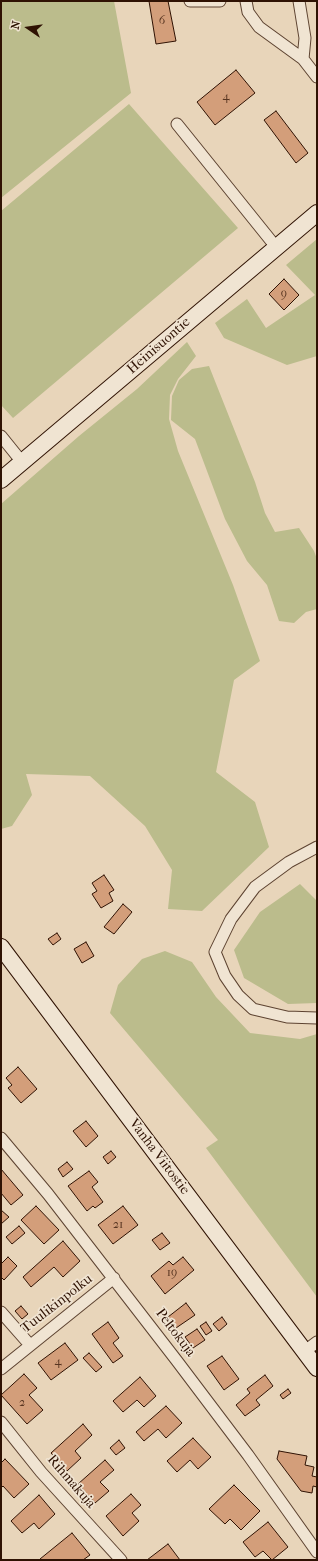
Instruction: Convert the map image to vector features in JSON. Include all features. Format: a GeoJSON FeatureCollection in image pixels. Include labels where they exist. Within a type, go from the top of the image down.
{"type":"FeatureCollection","features":[{"type":"Feature","properties":{"kind":"main road","name":"Heinisuontie"},"geometry":{"type":"LineString","coordinates":[[1,480],[317,212]]}},
{"type":"Feature","properties":{"kind":"main road","name":"Vanha Viitostie"},"geometry":{"type":"LineString","coordinates":[[1,947],[311,1346],[317,1368]]}},
{"type":"Feature","properties":{"kind":"street"},"geometry":{"type":"LineString","coordinates":[[190,1],[220,1]]}},
{"type":"Feature","properties":{"kind":"street"},"geometry":{"type":"LineString","coordinates":[[246,1],[248,12],[260,27],[303,60],[317,77]]}},
{"type":"Feature","properties":{"kind":"street"},"geometry":{"type":"LineString","coordinates":[[299,1],[305,38],[303,60]]}},
{"type":"Feature","properties":{"kind":"street"},"geometry":{"type":"LineString","coordinates":[[177,124],[276,247]]}},
{"type":"Feature","properties":{"kind":"street"},"geometry":{"type":"LineString","coordinates":[[1,436],[22,462]]}},
{"type":"Feature","properties":{"kind":"street"},"geometry":{"type":"LineString","coordinates":[[317,847],[289,862],[255,887],[231,919],[215,952],[229,982],[238,995],[253,1010],[287,1017],[317,1018]]}},
{"type":"Feature","properties":{"kind":"street","name":"Peltokuja"},"geometry":{"type":"LineString","coordinates":[[1,1138],[48,1194],[114,1278],[248,1455],[317,1552]]}},
{"type":"Feature","properties":{"kind":"street","name":"Tuulikinpolku"},"geometry":{"type":"LineString","coordinates":[[1,1369],[114,1278]]}},
{"type":"Feature","properties":{"kind":"street"},"geometry":{"type":"LineString","coordinates":[[1,1312],[30,1345]]}},
{"type":"Feature","properties":{"kind":"street","name":"Rihmakuja"},"geometry":{"type":"LineString","coordinates":[[1,1422],[41,1472],[121,1560]]}},
{"type":"Feature","properties":{"kind":"green space"},"geometry":{"type":"Polygon","coordinates":[[[1,1],[114,1],[131,93],[1,198],[1,1]]]}},
{"type":"Feature","properties":{"kind":"green space"},"geometry":{"type":"Polygon","coordinates":[[[129,104],[238,228],[13,418],[1,405],[1,211],[129,104]]]}},
{"type":"Feature","properties":{"kind":"green space"},"geometry":{"type":"Polygon","coordinates":[[[317,239],[317,356],[287,365],[224,338],[215,323],[247,299],[266,328],[315,295],[286,265],[317,239]]]}},
{"type":"Feature","properties":{"kind":"green space"},"geometry":{"type":"Polygon","coordinates":[[[187,342],[196,356],[178,379],[170,395],[169,419],[178,451],[233,585],[260,661],[234,680],[216,772],[255,802],[269,847],[202,911],[168,909],[172,870],[145,826],[90,776],[26,774],[32,795],[12,826],[1,829],[1,504],[79,436],[137,389],[187,342]]]}},
{"type":"Feature","properties":{"kind":"green space"},"geometry":{"type":"Polygon","coordinates":[[[209,366],[255,482],[265,513],[275,532],[299,528],[314,551],[317,559],[317,609],[306,612],[294,623],[279,621],[267,585],[247,561],[225,519],[195,439],[171,420],[172,396],[179,380],[192,369],[209,366]]]}},
{"type":"Feature","properties":{"kind":"green space"},"geometry":{"type":"Polygon","coordinates":[[[300,884],[317,901],[317,1003],[288,1004],[244,978],[234,950],[260,912],[300,884]]]}},
{"type":"Feature","properties":{"kind":"green space"},"geometry":{"type":"Polygon","coordinates":[[[165,951],[192,962],[216,997],[250,1033],[300,1039],[317,1034],[317,1297],[206,1148],[218,1140],[110,1013],[118,985],[142,959],[165,951]]]}},
{"type":"Feature","properties":{"kind":"building"},"geometry":{"type":"Polygon","coordinates":[[[149,1],[168,1],[176,41],[156,44],[149,1]]]}},
{"type":"Feature","properties":{"kind":"building"},"geometry":{"type":"Polygon","coordinates":[[[236,70],[255,93],[215,125],[197,102],[236,70]]]}},
{"type":"Feature","properties":{"kind":"building"},"geometry":{"type":"Polygon","coordinates":[[[276,111],[308,153],[296,163],[264,120],[276,111]]]}},
{"type":"Feature","properties":{"kind":"building"},"geometry":{"type":"Polygon","coordinates":[[[284,279],[299,295],[284,310],[269,294],[284,279]]]}},
{"type":"Feature","properties":{"kind":"building"},"geometry":{"type":"Polygon","coordinates":[[[104,875],[114,890],[109,893],[113,901],[101,908],[92,894],[97,891],[92,883],[104,875]]]}},
{"type":"Feature","properties":{"kind":"building"},"geometry":{"type":"Polygon","coordinates":[[[123,904],[132,912],[114,934],[104,927],[123,904]]]}},
{"type":"Feature","properties":{"kind":"building"},"geometry":{"type":"Polygon","coordinates":[[[57,933],[61,939],[53,945],[48,939],[57,933]]]}},
{"type":"Feature","properties":{"kind":"building"},"geometry":{"type":"Polygon","coordinates":[[[86,942],[94,956],[82,963],[74,949],[86,942]]]}},
{"type":"Feature","properties":{"kind":"building"},"geometry":{"type":"Polygon","coordinates":[[[18,1067],[37,1089],[21,1103],[8,1088],[12,1085],[6,1078],[18,1067]]]}},
{"type":"Feature","properties":{"kind":"building"},"geometry":{"type":"Polygon","coordinates":[[[86,1121],[98,1136],[86,1147],[73,1131],[86,1121]]]}},
{"type":"Feature","properties":{"kind":"building"},"geometry":{"type":"Polygon","coordinates":[[[111,1151],[116,1157],[108,1164],[103,1157],[111,1151]]]}},
{"type":"Feature","properties":{"kind":"building"},"geometry":{"type":"Polygon","coordinates":[[[67,1162],[73,1169],[63,1177],[58,1169],[67,1162]]]}},
{"type":"Feature","properties":{"kind":"building"},"geometry":{"type":"Polygon","coordinates":[[[1,1169],[23,1195],[11,1205],[1,1193],[1,1169]]]}},
{"type":"Feature","properties":{"kind":"building"},"geometry":{"type":"Polygon","coordinates":[[[89,1171],[98,1182],[92,1187],[103,1202],[95,1208],[93,1206],[87,1211],[68,1186],[89,1171]]]}},
{"type":"Feature","properties":{"kind":"building"},"geometry":{"type":"Polygon","coordinates":[[[36,1206],[59,1230],[44,1244],[21,1220],[36,1206]]]}},
{"type":"Feature","properties":{"kind":"building"},"geometry":{"type":"Polygon","coordinates":[[[123,1206],[138,1225],[113,1244],[98,1225],[123,1206]]]}},
{"type":"Feature","properties":{"kind":"building"},"geometry":{"type":"Polygon","coordinates":[[[1,1210],[9,1217],[1,1224],[1,1210]]]}},
{"type":"Feature","properties":{"kind":"building"},"geometry":{"type":"Polygon","coordinates":[[[19,1226],[25,1233],[12,1244],[6,1237],[19,1226]]]}},
{"type":"Feature","properties":{"kind":"building"},"geometry":{"type":"Polygon","coordinates":[[[162,1233],[170,1243],[160,1250],[152,1240],[162,1233]]]}},
{"type":"Feature","properties":{"kind":"building"},"geometry":{"type":"Polygon","coordinates":[[[63,1241],[80,1261],[63,1277],[54,1267],[31,1287],[23,1277],[63,1241]]]}},
{"type":"Feature","properties":{"kind":"building"},"geometry":{"type":"Polygon","coordinates":[[[8,1257],[17,1266],[4,1280],[1,1277],[1,1261],[2,1263],[8,1257]]]}},
{"type":"Feature","properties":{"kind":"building"},"geometry":{"type":"Polygon","coordinates":[[[183,1257],[194,1270],[165,1294],[151,1276],[169,1261],[173,1265],[183,1257]]]}},
{"type":"Feature","properties":{"kind":"building"},"geometry":{"type":"Polygon","coordinates":[[[186,1303],[195,1315],[176,1328],[168,1317],[186,1303]]]}},
{"type":"Feature","properties":{"kind":"building"},"geometry":{"type":"Polygon","coordinates":[[[21,1306],[28,1314],[22,1319],[15,1311],[21,1306]]]}},
{"type":"Feature","properties":{"kind":"building"},"geometry":{"type":"Polygon","coordinates":[[[222,1317],[227,1324],[219,1331],[213,1324],[222,1317]]]}},
{"type":"Feature","properties":{"kind":"building"},"geometry":{"type":"Polygon","coordinates":[[[108,1322],[119,1338],[113,1343],[123,1356],[113,1363],[92,1334],[108,1322]]]}},
{"type":"Feature","properties":{"kind":"building"},"geometry":{"type":"Polygon","coordinates":[[[206,1322],[212,1331],[206,1335],[200,1326],[206,1322]]]}},
{"type":"Feature","properties":{"kind":"building"},"geometry":{"type":"Polygon","coordinates":[[[197,1329],[205,1340],[193,1348],[185,1337],[197,1329]]]}},
{"type":"Feature","properties":{"kind":"building"},"geometry":{"type":"Polygon","coordinates":[[[65,1343],[78,1360],[51,1380],[38,1363],[65,1343]]]}},
{"type":"Feature","properties":{"kind":"building"},"geometry":{"type":"Polygon","coordinates":[[[89,1353],[102,1367],[96,1372],[83,1358],[89,1353]]]}},
{"type":"Feature","properties":{"kind":"building"},"geometry":{"type":"Polygon","coordinates":[[[222,1356],[239,1379],[224,1390],[207,1366],[222,1356]]]}},
{"type":"Feature","properties":{"kind":"building"},"geometry":{"type":"Polygon","coordinates":[[[24,1374],[37,1388],[29,1395],[43,1410],[27,1424],[1,1395],[24,1374]]]}},
{"type":"Feature","properties":{"kind":"building"},"geometry":{"type":"Polygon","coordinates":[[[265,1375],[273,1386],[256,1400],[260,1405],[245,1416],[236,1405],[250,1393],[247,1389],[265,1375]]]}},
{"type":"Feature","properties":{"kind":"building"},"geometry":{"type":"Polygon","coordinates":[[[140,1377],[156,1396],[144,1407],[137,1400],[123,1412],[113,1401],[140,1377]]]}},
{"type":"Feature","properties":{"kind":"building"},"geometry":{"type":"Polygon","coordinates":[[[288,1389],[291,1393],[283,1399],[280,1395],[288,1389]]]}},
{"type":"Feature","properties":{"kind":"building"},"geometry":{"type":"Polygon","coordinates":[[[166,1406],[182,1423],[166,1438],[158,1429],[144,1441],[136,1432],[166,1406]]]}},
{"type":"Feature","properties":{"kind":"building"},"geometry":{"type":"Polygon","coordinates":[[[83,1424],[92,1435],[75,1451],[81,1458],[67,1471],[51,1453],[83,1424]]]}},
{"type":"Feature","properties":{"kind":"building"},"geometry":{"type":"Polygon","coordinates":[[[193,1438],[211,1457],[198,1469],[190,1460],[177,1472],[167,1461],[193,1438]]]}},
{"type":"Feature","properties":{"kind":"building"},"geometry":{"type":"Polygon","coordinates":[[[119,1440],[125,1448],[116,1455],[110,1448],[119,1440]]]}},
{"type":"Feature","properties":{"kind":"building"},"geometry":{"type":"Polygon","coordinates":[[[279,1451],[307,1456],[305,1465],[314,1467],[312,1476],[317,1477],[317,1487],[313,1486],[312,1493],[301,1491],[277,1459],[279,1451]]]}},
{"type":"Feature","properties":{"kind":"building"},"geometry":{"type":"Polygon","coordinates":[[[5,1459],[29,1484],[14,1498],[3,1486],[1,1488],[1,1463],[5,1459]]]}},
{"type":"Feature","properties":{"kind":"building"},"geometry":{"type":"Polygon","coordinates":[[[105,1460],[114,1470],[100,1482],[109,1491],[95,1503],[78,1484],[105,1460]]]}},
{"type":"Feature","properties":{"kind":"building"},"geometry":{"type":"Polygon","coordinates":[[[234,1485],[260,1511],[241,1530],[230,1519],[225,1524],[209,1509],[234,1485]]]}},
{"type":"Feature","properties":{"kind":"building"},"geometry":{"type":"Polygon","coordinates":[[[131,1494],[141,1505],[132,1513],[139,1521],[123,1536],[106,1516],[131,1494]]]}},
{"type":"Feature","properties":{"kind":"building"},"geometry":{"type":"Polygon","coordinates":[[[39,1495],[55,1514],[39,1529],[34,1523],[22,1533],[11,1521],[39,1495]]]}},
{"type":"Feature","properties":{"kind":"building"},"geometry":{"type":"Polygon","coordinates":[[[268,1522],[288,1547],[272,1560],[263,1551],[255,1557],[243,1542],[268,1522]]]}},
{"type":"Feature","properties":{"kind":"building"},"geometry":{"type":"Polygon","coordinates":[[[72,1533],[90,1555],[83,1560],[40,1559],[72,1533]]]}},
{"type":"Feature","properties":{"kind":"building"},"geometry":{"type":"Polygon","coordinates":[[[168,1544],[180,1560],[147,1560],[168,1544]]]}}]}
